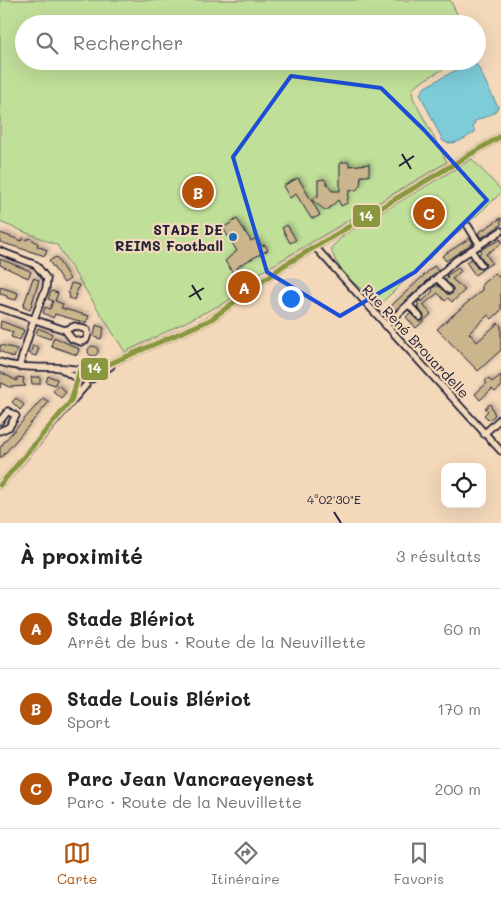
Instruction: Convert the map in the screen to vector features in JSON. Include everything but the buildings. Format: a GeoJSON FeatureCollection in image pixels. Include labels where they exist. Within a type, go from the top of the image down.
{"type":"FeatureCollection","features":[{"type":"Feature","properties":{"kind":"street"},"geometry":{"type":"LineString","coordinates":[[0,362],[19,367],[58,367],[90,370],[119,361],[210,320],[259,282],[501,136]]}},
{"type":"Feature","properties":{"kind":"street"},"geometry":{"type":"LineString","coordinates":[[468,226],[480,244]]}},
{"type":"Feature","properties":{"kind":"street"},"geometry":{"type":"LineString","coordinates":[[385,326],[456,260],[501,231]]}},
{"type":"Feature","properties":{"kind":"street","name":"Rue René Brouardelle"},"geometry":{"type":"LineString","coordinates":[[315,247],[501,451]]}},
{"type":"Feature","properties":{"kind":"street"},"geometry":{"type":"LineString","coordinates":[[471,250],[481,265]]}},
{"type":"Feature","properties":{"kind":"street"},"geometry":{"type":"LineString","coordinates":[[0,251],[36,265],[45,275],[46,288],[19,367]]}},
{"type":"Feature","properties":{"kind":"street"},"geometry":{"type":"LineString","coordinates":[[437,278],[449,290]]}},
{"type":"Feature","properties":{"kind":"street"},"geometry":{"type":"LineString","coordinates":[[409,304],[420,317]]}},
{"type":"Feature","properties":{"kind":"street"},"geometry":{"type":"LineString","coordinates":[[1,307],[65,330]]}},
{"type":"Feature","properties":{"kind":"street"},"geometry":{"type":"LineString","coordinates":[[0,484],[86,385],[119,361]]}},
{"type":"Feature","properties":{"kind":"street"},"geometry":{"type":"LineString","coordinates":[[58,367],[86,385]]}},
{"type":"Feature","properties":{"kind":"street"},"geometry":{"type":"LineString","coordinates":[[71,401],[80,370]]}},
{"type":"Feature","properties":{"kind":"street"},"geometry":{"type":"LineString","coordinates":[[90,370],[92,379]]}},
{"type":"Feature","properties":{"kind":"street"},"geometry":{"type":"LineString","coordinates":[[0,421],[8,411],[16,416],[16,420],[10,427],[0,431]]}},
{"type":"Feature","properties":{"kind":"street"},"geometry":{"type":"LineString","coordinates":[[484,434],[501,418]]}},
{"type":"Feature","properties":{"kind":"highlighted area"},"geometry":{"type":"Polygon","coordinates":[[[291,76],[381,88],[424,130],[487,200],[415,272],[340,316],[267,272],[233,157],[291,76]]]}},
{"type":"Feature","properties":{"kind":"green space"},"geometry":{"type":"Polygon","coordinates":[[[0,0],[450,0],[458,15],[15,15],[15,70],[442,70],[417,84],[412,90],[413,98],[447,162],[241,284],[242,288],[228,301],[125,352],[57,245],[0,222],[0,0]]]}},
{"type":"Feature","properties":{"kind":"green space"},"geometry":{"type":"Polygon","coordinates":[[[472,159],[501,190],[501,193],[379,305],[338,265],[331,248],[345,234],[472,159]]]}},
{"type":"Feature","properties":{"kind":"water"},"geometry":{"type":"Polygon","coordinates":[[[456,70],[480,70],[498,107],[494,113],[475,121],[473,127],[475,132],[468,137],[447,143],[443,141],[420,94],[425,87],[456,70]]]}},
{"type":"Feature","properties":{"kind":"transit line","name":"14"},"geometry":{"type":"LineString","coordinates":[[0,485],[71,401],[80,370],[100,368],[210,320],[283,266],[501,136]]}},
{"type":"Feature","properties":{"kind":"place","name":"Stade Louis Blériot"},"geometry":{"type":"Point","coordinates":[198,192]}},
{"type":"Feature","properties":{"kind":"place","name":"Parc Jean Vancraeyenest"},"geometry":{"type":"Point","coordinates":[429,213]}},
{"type":"Feature","properties":{"kind":"place","name":"STADE DE REIMS Football"},"geometry":{"type":"Point","coordinates":[233,237]}},
{"type":"Feature","properties":{"kind":"place","name":"Stade Blériot"},"geometry":{"type":"Point","coordinates":[244,287]}}]}
